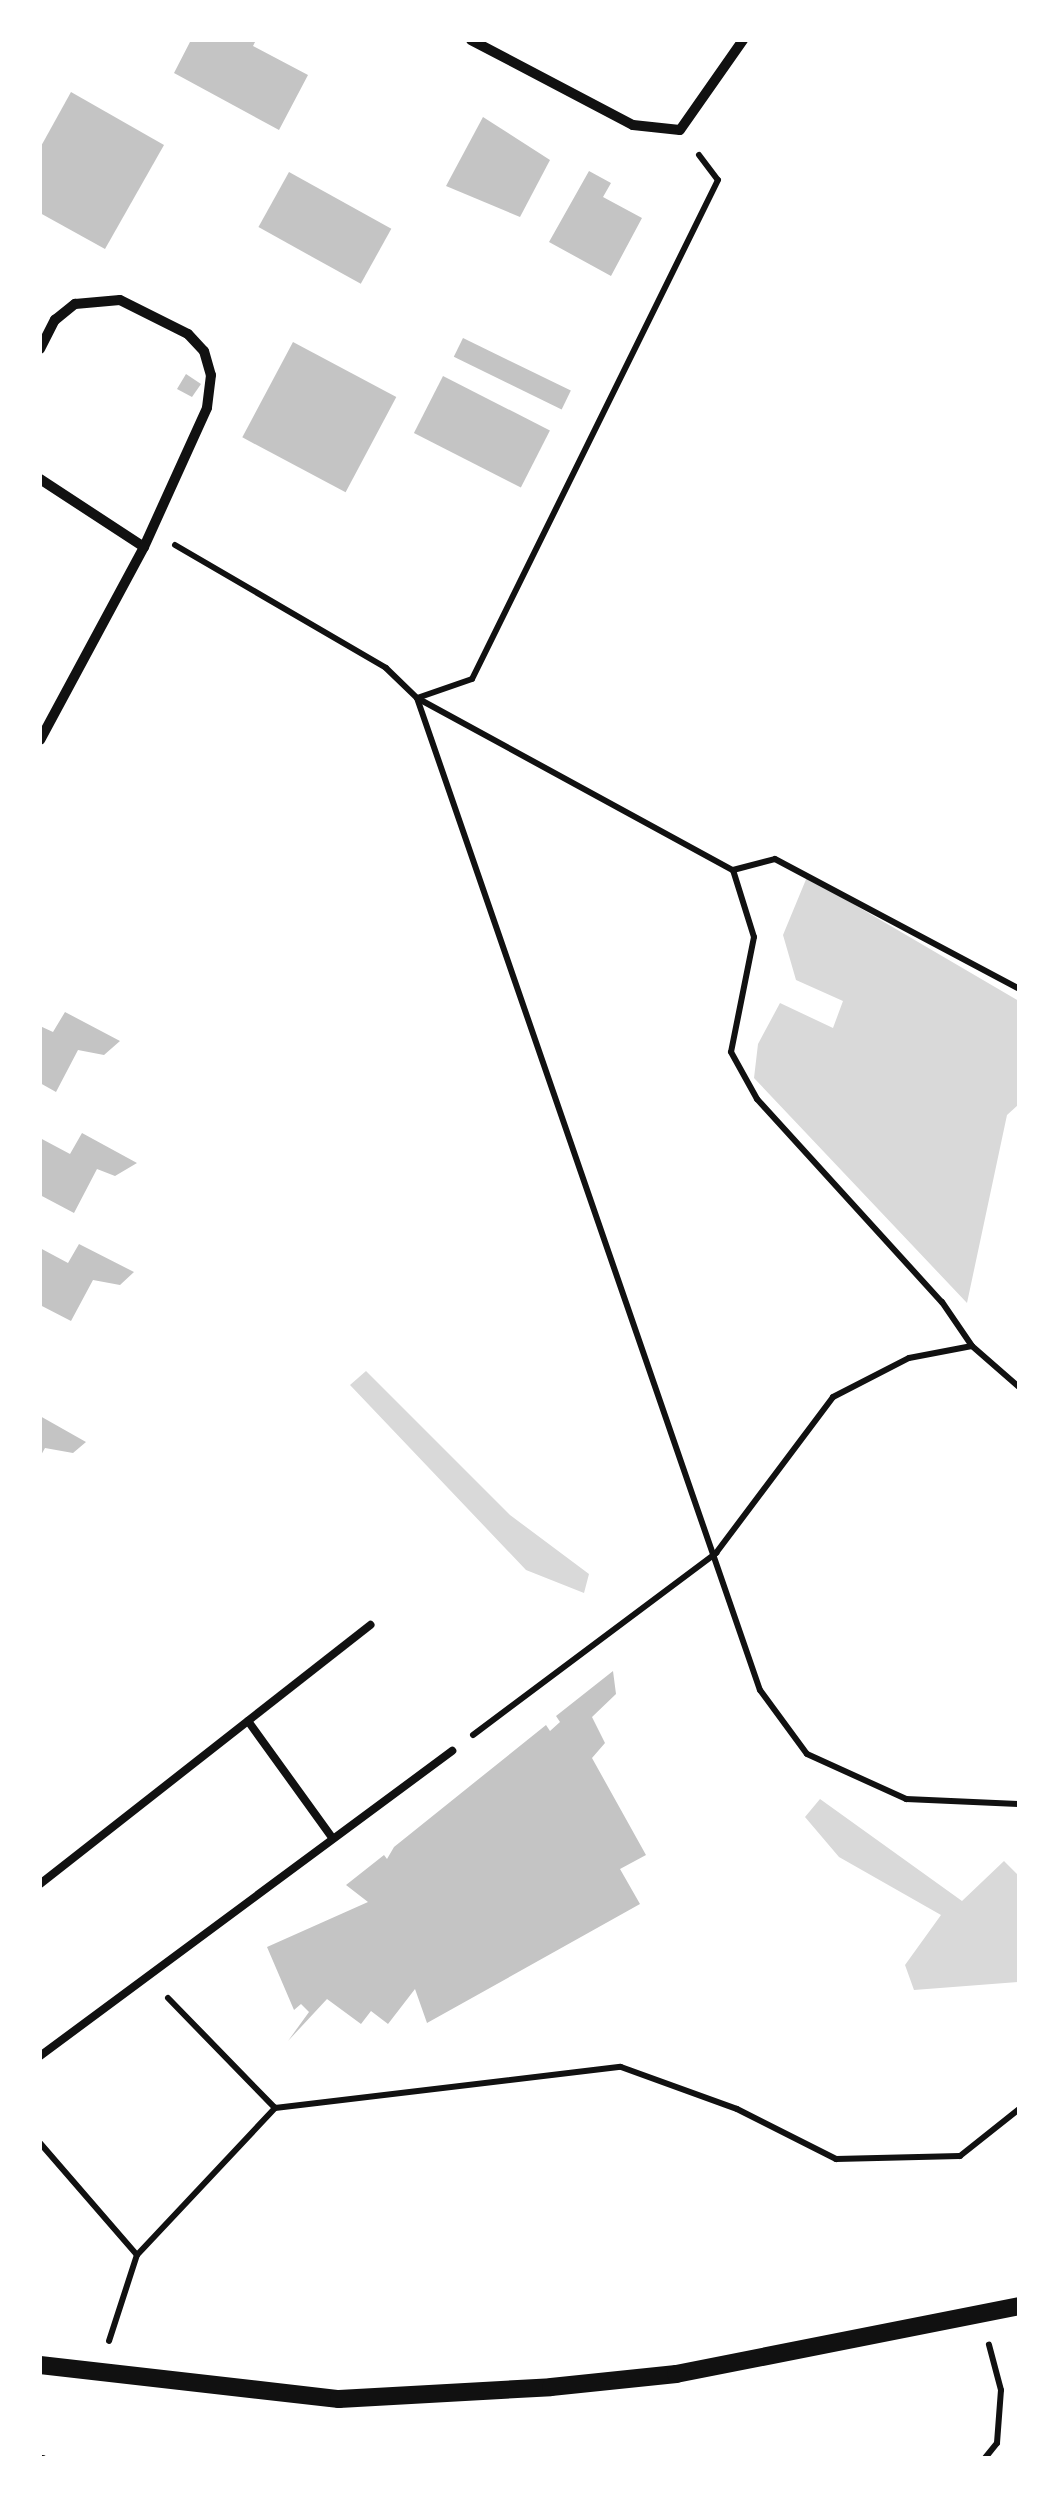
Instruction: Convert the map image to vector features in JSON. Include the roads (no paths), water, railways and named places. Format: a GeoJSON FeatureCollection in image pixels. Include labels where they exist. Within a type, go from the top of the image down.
{"type":"FeatureCollection","features":[{"type":"Feature","properties":{"kind":"street"},"geometry":{"type":"LineString","coordinates":[[470,40],[634,125],[680,130],[743,40]]}},
{"type":"Feature","properties":{"kind":"street"},"geometry":{"type":"LineString","coordinates":[[40,348],[55,320],[75,304],[120,300],[188,334],[204,351],[211,375],[207,408],[144,547],[40,740]]}},
{"type":"Feature","properties":{"kind":"street"},"geometry":{"type":"LineString","coordinates":[[40,479],[144,547]]}},
{"type":"Feature","properties":{"kind":"street"},"geometry":{"type":"LineString","coordinates":[[40,2365],[98,2375],[340,2400],[551,2387],[676,2374],[1019,2306]]}},
{"type":"Feature","properties":{"kind":"lane"},"geometry":{"type":"LineString","coordinates":[[40,1884],[370,1624]]}},
{"type":"Feature","properties":{"kind":"lane"},"geometry":{"type":"LineString","coordinates":[[248,1722],[333,1839]]}},
{"type":"Feature","properties":{"kind":"lane"},"geometry":{"type":"LineString","coordinates":[[40,2056],[452,1752]]}}]}
